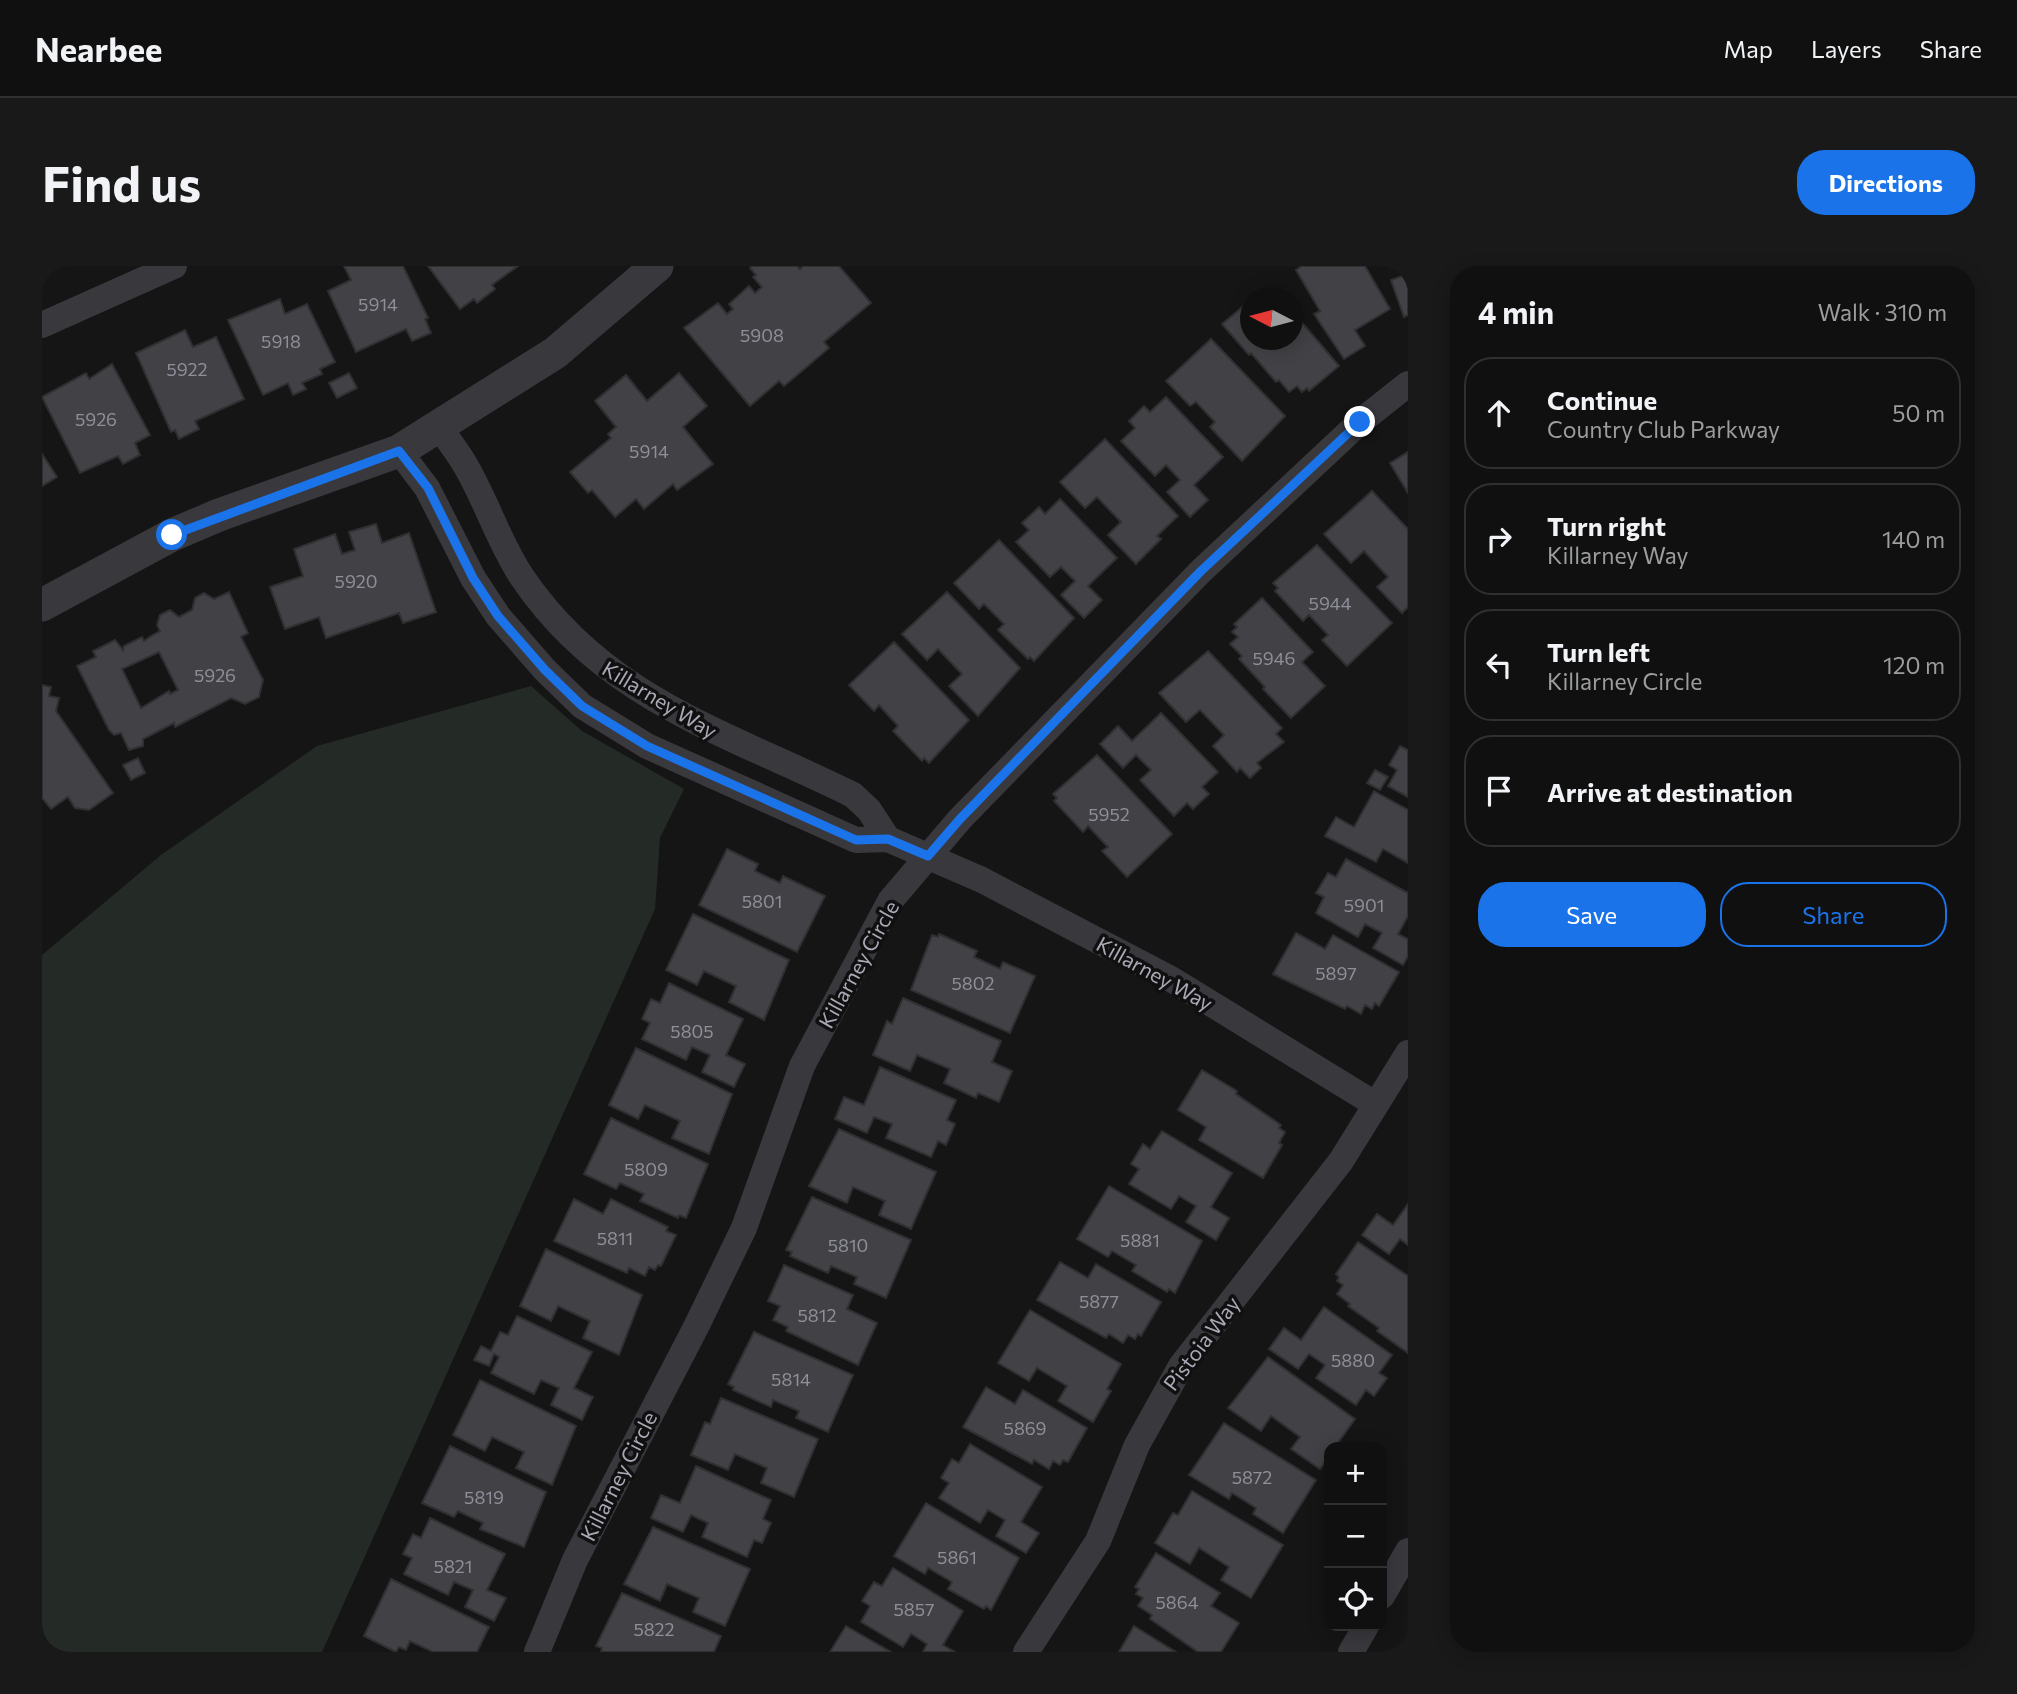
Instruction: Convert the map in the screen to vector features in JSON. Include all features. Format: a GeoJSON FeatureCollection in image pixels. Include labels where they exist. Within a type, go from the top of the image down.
{"type":"FeatureCollection","features":[{"type":"Feature","properties":{"kind":"street"},"geometry":{"type":"LineString","coordinates":[[42,325],[174,266]]}},
{"type":"Feature","properties":{"kind":"street"},"geometry":{"type":"LineString","coordinates":[[42,605],[172,535],[232,510],[399,451],[440,428],[555,353],[657,266]]}},
{"type":"Feature","properties":{"kind":"street","name":"Killarney Circle"},"geometry":{"type":"LineString","coordinates":[[537,1652],[575,1560],[696,1327],[744,1228],[802,1066],[890,901],[960,819],[1201,571],[1360,422],[1408,384]]}},
{"type":"Feature","properties":{"kind":"street","name":"Killarney Way"},"geometry":{"type":"LineString","coordinates":[[440,428],[464,463],[522,578],[583,648],[608,670],[683,718],[853,795],[869,810],[888,839]]}},
{"type":"Feature","properties":{"kind":"street","name":"Killarney Way"},"geometry":{"type":"LineString","coordinates":[[399,451],[428,488],[473,578],[498,616],[545,670],[582,706],[647,746],[856,840],[888,839],[982,880],[1171,979],[1375,1104]]}},
{"type":"Feature","properties":{"kind":"street","name":"Pistoia Way"},"geometry":{"type":"LineString","coordinates":[[1026,1652],[1098,1541],[1137,1445],[1181,1366],[1341,1161],[1408,1053]]}},
{"type":"Feature","properties":{"kind":"street"},"geometry":{"type":"LineString","coordinates":[[1387,1587],[1408,1551]]}},
{"type":"Feature","properties":{"kind":"street"},"geometry":{"type":"LineString","coordinates":[[1351,1652],[1363,1631]]}},
{"type":"Feature","properties":{"kind":"shaded area"},"geometry":{"type":"Polygon","coordinates":[[[531,686],[582,731],[684,789],[660,838],[655,909],[322,1652],[42,1652],[42,955],[161,855],[317,746],[531,686]]]}},
{"type":"Feature","properties":{"kind":"building"},"geometry":{"type":"Polygon","coordinates":[[[344,266],[403,266],[428,318],[425,319],[431,333],[412,341],[406,329],[356,352],[328,291],[351,280],[344,266]]]}},
{"type":"Feature","properties":{"kind":"building"},"geometry":{"type":"Polygon","coordinates":[[[428,266],[518,266],[492,285],[495,289],[477,303],[474,299],[460,309],[428,266]]]}},
{"type":"Feature","properties":{"kind":"building"},"geometry":{"type":"Polygon","coordinates":[[[797,266],[800,269],[803,266],[839,266],[871,303],[824,342],[829,348],[784,386],[779,381],[750,406],[684,328],[718,303],[727,314],[733,309],[729,304],[749,286],[755,293],[762,287],[753,277],[756,275],[750,268],[797,266]]]}},
{"type":"Feature","properties":{"kind":"building"},"geometry":{"type":"Polygon","coordinates":[[[1302,266],[1365,266],[1390,309],[1355,330],[1365,346],[1344,359],[1314,314],[1320,311],[1296,270],[1302,266]]]}},
{"type":"Feature","properties":{"kind":"building"},"geometry":{"type":"Polygon","coordinates":[[[1408,274],[1408,315],[1404,317],[1391,280],[1408,274]]]}},
{"type":"Feature","properties":{"kind":"building"},"geometry":{"type":"Polygon","coordinates":[[[280,299],[285,314],[307,304],[335,362],[320,369],[322,374],[302,383],[306,389],[293,395],[288,383],[263,395],[228,320],[280,299]]]}},
{"type":"Feature","properties":{"kind":"building"},"geometry":{"type":"Polygon","coordinates":[[[1240,309],[1240,345],[1222,324],[1240,309]]]}},
{"type":"Feature","properties":{"kind":"building"},"geometry":{"type":"Polygon","coordinates":[[[1303,324],[1339,366],[1309,391],[1307,388],[1302,392],[1297,386],[1289,392],[1279,380],[1276,382],[1251,353],[1249,355],[1245,350],[1303,350],[1303,324]]]}},
{"type":"Feature","properties":{"kind":"building"},"geometry":{"type":"Polygon","coordinates":[[[185,330],[193,347],[216,337],[244,399],[195,421],[199,429],[179,439],[175,430],[171,432],[136,353],[185,330]]]}},
{"type":"Feature","properties":{"kind":"building"},"geometry":{"type":"Polygon","coordinates":[[[1211,339],[1285,416],[1242,461],[1210,427],[1215,422],[1196,402],[1190,406],[1166,381],[1211,339]]]}},
{"type":"Feature","properties":{"kind":"building"},"geometry":{"type":"Polygon","coordinates":[[[112,364],[150,435],[135,443],[140,455],[123,464],[118,456],[80,473],[42,397],[86,373],[89,379],[112,364]]]}},
{"type":"Feature","properties":{"kind":"building"},"geometry":{"type":"Polygon","coordinates":[[[349,373],[357,388],[337,398],[329,383],[349,373]]]}},
{"type":"Feature","properties":{"kind":"building"},"geometry":{"type":"Polygon","coordinates":[[[679,373],[707,406],[683,427],[713,464],[677,490],[673,484],[644,509],[636,499],[615,517],[592,490],[588,493],[570,472],[611,438],[608,434],[616,427],[595,401],[626,375],[647,401],[679,373]]]}},
{"type":"Feature","properties":{"kind":"building"},"geometry":{"type":"Polygon","coordinates":[[[1166,397],[1223,457],[1194,485],[1208,500],[1190,517],[1167,492],[1180,480],[1166,465],[1155,476],[1121,441],[1135,428],[1129,421],[1144,406],[1150,412],[1166,397]]]}},
{"type":"Feature","properties":{"kind":"building"},"geometry":{"type":"Polygon","coordinates":[[[1105,439],[1178,516],[1157,536],[1161,539],[1136,564],[1108,535],[1121,522],[1097,497],[1085,508],[1060,482],[1105,439]]]}},
{"type":"Feature","properties":{"kind":"building"},"geometry":{"type":"Polygon","coordinates":[[[1408,452],[1408,493],[1390,463],[1408,452]]]}},
{"type":"Feature","properties":{"kind":"building"},"geometry":{"type":"Polygon","coordinates":[[[42,454],[57,477],[42,486],[42,454]]]}},
{"type":"Feature","properties":{"kind":"building"},"geometry":{"type":"Polygon","coordinates":[[[1372,491],[1408,529],[1408,607],[1402,613],[1377,587],[1388,577],[1364,551],[1351,563],[1324,534],[1372,491]]]}},
{"type":"Feature","properties":{"kind":"building"},"geometry":{"type":"Polygon","coordinates":[[[1060,499],[1117,558],[1088,586],[1102,600],[1084,618],[1061,595],[1075,581],[1061,567],[1050,577],[1016,542],[1029,530],[1022,523],[1039,507],[1045,514],[1060,499]]]}},
{"type":"Feature","properties":{"kind":"building"},"geometry":{"type":"Polygon","coordinates":[[[376,524],[382,543],[409,533],[436,612],[403,623],[399,613],[326,638],[319,617],[285,629],[270,587],[303,576],[294,549],[335,534],[342,554],[355,550],[349,532],[376,524]]]}},
{"type":"Feature","properties":{"kind":"building"},"geometry":{"type":"Polygon","coordinates":[[[999,540],[1074,618],[1034,661],[1030,657],[1028,659],[998,630],[1004,624],[984,604],[979,609],[954,583],[999,540]]]}},
{"type":"Feature","properties":{"kind":"building"},"geometry":{"type":"Polygon","coordinates":[[[1317,545],[1392,623],[1347,666],[1322,640],[1328,635],[1309,615],[1303,621],[1275,591],[1278,588],[1273,583],[1317,545]]]}},
{"type":"Feature","properties":{"kind":"building"},"geometry":{"type":"Polygon","coordinates":[[[229,592],[248,633],[241,637],[263,680],[259,697],[245,704],[231,698],[175,727],[174,723],[143,739],[143,746],[129,750],[121,733],[114,735],[109,730],[77,666],[96,657],[93,651],[115,640],[123,650],[124,646],[142,637],[144,641],[160,631],[157,625],[160,615],[170,610],[179,617],[192,610],[195,598],[204,593],[214,599],[229,592]],[[159,652],[122,669],[141,708],[169,691],[170,694],[178,690],[159,652]]]}},
{"type":"Feature","properties":{"kind":"building"},"geometry":{"type":"Polygon","coordinates":[[[947,592],[1020,668],[978,716],[949,686],[962,674],[938,649],[927,660],[902,634],[947,592]]]}},
{"type":"Feature","properties":{"kind":"building"},"geometry":{"type":"Polygon","coordinates":[[[1262,598],[1313,652],[1302,662],[1325,686],[1291,718],[1263,689],[1265,687],[1239,659],[1242,656],[1230,644],[1238,637],[1232,632],[1237,627],[1234,624],[1262,598]]]}},
{"type":"Feature","properties":{"kind":"building"},"geometry":{"type":"Polygon","coordinates":[[[894,642],[969,720],[929,763],[924,758],[922,761],[893,731],[898,726],[879,705],[874,711],[849,685],[894,642]]]}},
{"type":"Feature","properties":{"kind":"building"},"geometry":{"type":"Polygon","coordinates":[[[1208,651],[1282,728],[1276,734],[1284,742],[1257,763],[1261,768],[1250,778],[1240,768],[1237,772],[1213,746],[1224,735],[1200,710],[1186,722],[1159,693],[1208,651]]]}},
{"type":"Feature","properties":{"kind":"building"},"geometry":{"type":"Polygon","coordinates":[[[42,685],[51,687],[49,696],[59,698],[56,711],[113,793],[89,810],[75,808],[68,797],[51,809],[42,798],[42,685]]]}},
{"type":"Feature","properties":{"kind":"building"},"geometry":{"type":"Polygon","coordinates":[[[1161,713],[1218,772],[1202,787],[1209,794],[1193,809],[1187,803],[1174,816],[1140,780],[1151,770],[1136,755],[1123,768],[1100,744],[1118,726],[1132,741],[1161,713]]]}},
{"type":"Feature","properties":{"kind":"building"},"geometry":{"type":"Polygon","coordinates":[[[1400,746],[1408,750],[1408,797],[1388,786],[1397,770],[1389,765],[1400,746]]]}},
{"type":"Feature","properties":{"kind":"building"},"geometry":{"type":"Polygon","coordinates":[[[1097,755],[1172,834],[1127,877],[1102,851],[1108,847],[1088,826],[1083,832],[1054,801],[1057,798],[1053,794],[1097,755]]]}},
{"type":"Feature","properties":{"kind":"building"},"geometry":{"type":"Polygon","coordinates":[[[138,758],[145,773],[131,780],[123,765],[138,758]]]}},
{"type":"Feature","properties":{"kind":"building"},"geometry":{"type":"Polygon","coordinates":[[[1375,770],[1388,777],[1380,790],[1367,783],[1375,770]]]}},
{"type":"Feature","properties":{"kind":"building"},"geometry":{"type":"Polygon","coordinates":[[[1374,791],[1408,810],[1408,863],[1383,849],[1376,862],[1325,836],[1336,817],[1354,827],[1374,791]]]}},
{"type":"Feature","properties":{"kind":"building"},"geometry":{"type":"Polygon","coordinates":[[[727,849],[758,864],[755,871],[780,883],[783,876],[825,896],[797,952],[699,905],[727,849]]]}},
{"type":"Feature","properties":{"kind":"building"},"geometry":{"type":"Polygon","coordinates":[[[1346,859],[1408,893],[1408,916],[1398,934],[1408,939],[1408,956],[1403,965],[1373,948],[1382,933],[1365,924],[1358,937],[1316,913],[1324,897],[1316,893],[1328,873],[1336,877],[1346,859]]]}},
{"type":"Feature","properties":{"kind":"building"},"geometry":{"type":"Polygon","coordinates":[[[693,914],[789,960],[764,1020],[729,1002],[736,986],[704,971],[697,985],[666,970],[693,914]]]}},
{"type":"Feature","properties":{"kind":"building"},"geometry":{"type":"Polygon","coordinates":[[[1296,933],[1325,949],[1333,935],[1399,972],[1379,1006],[1375,1003],[1372,1009],[1365,1005],[1361,1014],[1273,974],[1296,933]]]}},
{"type":"Feature","properties":{"kind":"building"},"geometry":{"type":"Polygon","coordinates":[[[939,934],[977,951],[974,957],[1000,969],[1003,962],[1035,976],[1010,1033],[911,990],[932,935],[938,937],[939,934]]]}},
{"type":"Feature","properties":{"kind":"building"},"geometry":{"type":"Polygon","coordinates":[[[669,983],[743,1019],[726,1055],[745,1064],[734,1087],[702,1072],[710,1055],[692,1047],[686,1060],[642,1039],[650,1023],[642,1019],[651,999],[660,1003],[669,983]]]}},
{"type":"Feature","properties":{"kind":"building"},"geometry":{"type":"Polygon","coordinates":[[[903,998],[1001,1041],[992,1062],[1012,1071],[999,1102],[978,1093],[976,1098],[944,1083],[950,1069],[917,1055],[910,1071],[873,1055],[887,1021],[892,1024],[903,998]]]}},
{"type":"Feature","properties":{"kind":"building"},"geometry":{"type":"Polygon","coordinates":[[[636,1048],[732,1094],[709,1154],[672,1138],[680,1121],[645,1105],[638,1119],[609,1105],[636,1048]]]}},
{"type":"Feature","properties":{"kind":"building"},"geometry":{"type":"Polygon","coordinates":[[[880,1067],[956,1100],[947,1120],[955,1124],[946,1145],[938,1141],[931,1157],[886,1138],[892,1124],[874,1117],[867,1133],[835,1119],[844,1097],[864,1105],[880,1067]]]}},
{"type":"Feature","properties":{"kind":"building"},"geometry":{"type":"Polygon","coordinates":[[[1202,1070],[1237,1091],[1236,1094],[1281,1125],[1279,1128],[1285,1132],[1279,1143],[1282,1145],[1263,1178],[1199,1140],[1206,1127],[1178,1110],[1202,1070]]]}},
{"type":"Feature","properties":{"kind":"building"},"geometry":{"type":"Polygon","coordinates":[[[611,1118],[708,1164],[686,1218],[679,1215],[678,1218],[640,1201],[644,1194],[620,1183],[616,1189],[584,1174],[611,1118]]]}},
{"type":"Feature","properties":{"kind":"building"},"geometry":{"type":"Polygon","coordinates":[[[839,1129],[936,1172],[911,1229],[879,1215],[885,1201],[853,1187],[847,1203],[809,1186],[839,1129]]]}},
{"type":"Feature","properties":{"kind":"building"},"geometry":{"type":"Polygon","coordinates":[[[1162,1131],[1232,1173],[1211,1207],[1229,1218],[1216,1240],[1186,1222],[1196,1206],[1179,1196],[1171,1209],[1129,1184],[1139,1169],[1131,1164],[1143,1144],[1150,1149],[1162,1131]]]}},
{"type":"Feature","properties":{"kind":"building"},"geometry":{"type":"Polygon","coordinates":[[[1109,1186],[1202,1241],[1175,1293],[1169,1289],[1167,1292],[1132,1271],[1136,1265],[1112,1251],[1108,1257],[1077,1239],[1109,1186]]]}},
{"type":"Feature","properties":{"kind":"building"},"geometry":{"type":"Polygon","coordinates":[[[812,1197],[911,1240],[886,1298],[854,1284],[857,1277],[831,1266],[828,1273],[790,1256],[792,1252],[786,1250],[812,1197]]]}},
{"type":"Feature","properties":{"kind":"building"},"geometry":{"type":"Polygon","coordinates":[[[574,1199],[603,1214],[611,1199],[668,1227],[666,1231],[676,1235],[661,1266],[658,1265],[655,1270],[649,1267],[645,1276],[629,1268],[627,1273],[554,1241],[574,1199]]]}},
{"type":"Feature","properties":{"kind":"building"},"geometry":{"type":"Polygon","coordinates":[[[1408,1204],[1408,1245],[1400,1239],[1389,1254],[1362,1235],[1377,1214],[1393,1225],[1408,1204]]]}},
{"type":"Feature","properties":{"kind":"building"},"geometry":{"type":"Polygon","coordinates":[[[1358,1242],[1408,1276],[1408,1353],[1377,1331],[1379,1328],[1348,1306],[1350,1304],[1337,1294],[1343,1285],[1337,1281],[1339,1277],[1336,1274],[1358,1242]]]}},
{"type":"Feature","properties":{"kind":"building"},"geometry":{"type":"Polygon","coordinates":[[[546,1249],[642,1295],[619,1355],[583,1338],[590,1321],[558,1306],[551,1321],[520,1306],[546,1249]]]}},
{"type":"Feature","properties":{"kind":"building"},"geometry":{"type":"Polygon","coordinates":[[[1060,1262],[1088,1278],[1096,1264],[1161,1302],[1141,1336],[1138,1334],[1135,1339],[1128,1335],[1123,1343],[1109,1334],[1106,1338],[1037,1300],[1060,1262]]]}},
{"type":"Feature","properties":{"kind":"building"},"geometry":{"type":"Polygon","coordinates":[[[784,1265],[853,1295],[847,1309],[877,1323],[858,1365],[786,1331],[788,1327],[773,1320],[780,1306],[768,1301],[784,1265]]]}},
{"type":"Feature","properties":{"kind":"building"},"geometry":{"type":"Polygon","coordinates":[[[1324,1307],[1392,1355],[1379,1373],[1387,1378],[1374,1396],[1366,1390],[1356,1405],[1316,1378],[1325,1365],[1309,1354],[1298,1369],[1269,1349],[1284,1328],[1301,1340],[1324,1307]]]}},
{"type":"Feature","properties":{"kind":"building"},"geometry":{"type":"Polygon","coordinates":[[[1030,1310],[1121,1364],[1107,1389],[1111,1391],[1093,1422],[1058,1401],[1067,1386],[1037,1368],[1029,1381],[998,1363],[1030,1310]]]}},
{"type":"Feature","properties":{"kind":"building"},"geometry":{"type":"Polygon","coordinates":[[[517,1316],[592,1352],[574,1388],[593,1397],[582,1420],[551,1405],[559,1388],[541,1380],[534,1394],[491,1373],[499,1357],[494,1354],[489,1366],[474,1360],[481,1346],[491,1351],[500,1332],[508,1335],[517,1316]]]}},
{"type":"Feature","properties":{"kind":"building"},"geometry":{"type":"Polygon","coordinates":[[[754,1332],[853,1375],[828,1432],[796,1418],[799,1411],[773,1400],[771,1407],[733,1390],[734,1387],[728,1384],[754,1332]]]}},
{"type":"Feature","properties":{"kind":"building"},"geometry":{"type":"Polygon","coordinates":[[[1268,1357],[1355,1419],[1339,1442],[1324,1442],[1324,1463],[1320,1469],[1291,1449],[1300,1437],[1271,1416],[1261,1431],[1228,1408],[1268,1357]]]}},
{"type":"Feature","properties":{"kind":"building"},"geometry":{"type":"Polygon","coordinates":[[[480,1380],[576,1426],[552,1485],[516,1468],[524,1452],[492,1437],[485,1451],[453,1435],[480,1380]]]}},
{"type":"Feature","properties":{"kind":"building"},"geometry":{"type":"Polygon","coordinates":[[[986,1387],[1015,1404],[1023,1390],[1087,1428],[1068,1462],[1063,1460],[1060,1465],[1053,1461],[1049,1469],[1034,1460],[1032,1464],[963,1427],[986,1387]]]}},
{"type":"Feature","properties":{"kind":"building"},"geometry":{"type":"Polygon","coordinates":[[[721,1398],[818,1439],[794,1497],[761,1483],[767,1468],[735,1454],[728,1470],[691,1455],[705,1422],[710,1424],[721,1398]]]}},
{"type":"Feature","properties":{"kind":"building"},"geometry":{"type":"Polygon","coordinates":[[[1224,1423],[1316,1480],[1283,1533],[1253,1514],[1256,1508],[1232,1493],[1229,1499],[1189,1475],[1224,1423]]]}},
{"type":"Feature","properties":{"kind":"building"},"geometry":{"type":"Polygon","coordinates":[[[970,1444],[1042,1487],[1021,1522],[1039,1533],[1026,1553],[996,1536],[1005,1520],[988,1510],[980,1523],[939,1498],[949,1483],[941,1478],[952,1459],[959,1463],[970,1444]]]}},
{"type":"Feature","properties":{"kind":"building"},"geometry":{"type":"Polygon","coordinates":[[[450,1446],[546,1492],[524,1547],[480,1529],[483,1523],[458,1511],[454,1517],[422,1503],[450,1446]]]}},
{"type":"Feature","properties":{"kind":"building"},"geometry":{"type":"Polygon","coordinates":[[[696,1466],[771,1500],[763,1519],[771,1523],[762,1543],[754,1540],[747,1557],[702,1537],[708,1523],[691,1515],[683,1532],[651,1518],[661,1495],[680,1503],[696,1466]]]}},
{"type":"Feature","properties":{"kind":"building"},"geometry":{"type":"Polygon","coordinates":[[[1192,1491],[1283,1545],[1251,1598],[1221,1580],[1229,1567],[1199,1548],[1190,1564],[1155,1543],[1173,1513],[1178,1515],[1192,1491]]]}},
{"type":"Feature","properties":{"kind":"building"},"geometry":{"type":"Polygon","coordinates":[[[926,1503],[1019,1558],[991,1610],[986,1606],[984,1609],[948,1589],[952,1582],[928,1568],[925,1574],[894,1556],[926,1503]]]}},
{"type":"Feature","properties":{"kind":"building"},"geometry":{"type":"Polygon","coordinates":[[[430,1518],[505,1554],[487,1590],[506,1598],[494,1621],[465,1607],[473,1590],[454,1582],[448,1595],[404,1574],[412,1558],[403,1554],[413,1534],[421,1538],[430,1518]]]}},
{"type":"Feature","properties":{"kind":"building"},"geometry":{"type":"Polygon","coordinates":[[[653,1527],[750,1569],[725,1626],[693,1612],[699,1598],[667,1584],[660,1601],[624,1584],[653,1527]]]}},
{"type":"Feature","properties":{"kind":"building"},"geometry":{"type":"Polygon","coordinates":[[[1156,1553],[1220,1593],[1211,1606],[1239,1623],[1221,1652],[1198,1652],[1150,1619],[1152,1615],[1138,1606],[1143,1598],[1136,1594],[1139,1589],[1135,1587],[1156,1553]]]}},
{"type":"Feature","properties":{"kind":"building"},"geometry":{"type":"Polygon","coordinates":[[[893,1568],[963,1611],[943,1645],[955,1652],[923,1652],[927,1644],[911,1634],[903,1647],[861,1622],[870,1606],[862,1601],[874,1582],[882,1586],[893,1568]]]}},
{"type":"Feature","properties":{"kind":"building"},"geometry":{"type":"Polygon","coordinates":[[[391,1579],[489,1627],[477,1652],[433,1652],[410,1641],[406,1650],[399,1647],[396,1652],[364,1636],[391,1579]]]}},
{"type":"Feature","properties":{"kind":"building"},"geometry":{"type":"Polygon","coordinates":[[[622,1593],[721,1636],[714,1652],[601,1652],[602,1648],[596,1646],[622,1593]]]}},
{"type":"Feature","properties":{"kind":"building"},"geometry":{"type":"Polygon","coordinates":[[[846,1626],[891,1652],[830,1652],[846,1626]]]}},
{"type":"Feature","properties":{"kind":"building"},"geometry":{"type":"Polygon","coordinates":[[[1134,1626],[1176,1652],[1119,1652],[1134,1626]]]}},
{"type":"Feature","properties":{"kind":"route"},"geometry":{"type":"LineString","coordinates":[[172,535],[244,505],[399,451],[428,488],[473,578],[498,616],[545,670],[582,706],[647,746],[856,840],[888,839],[928,856],[960,819],[1201,571],[1360,422]]}}]}
